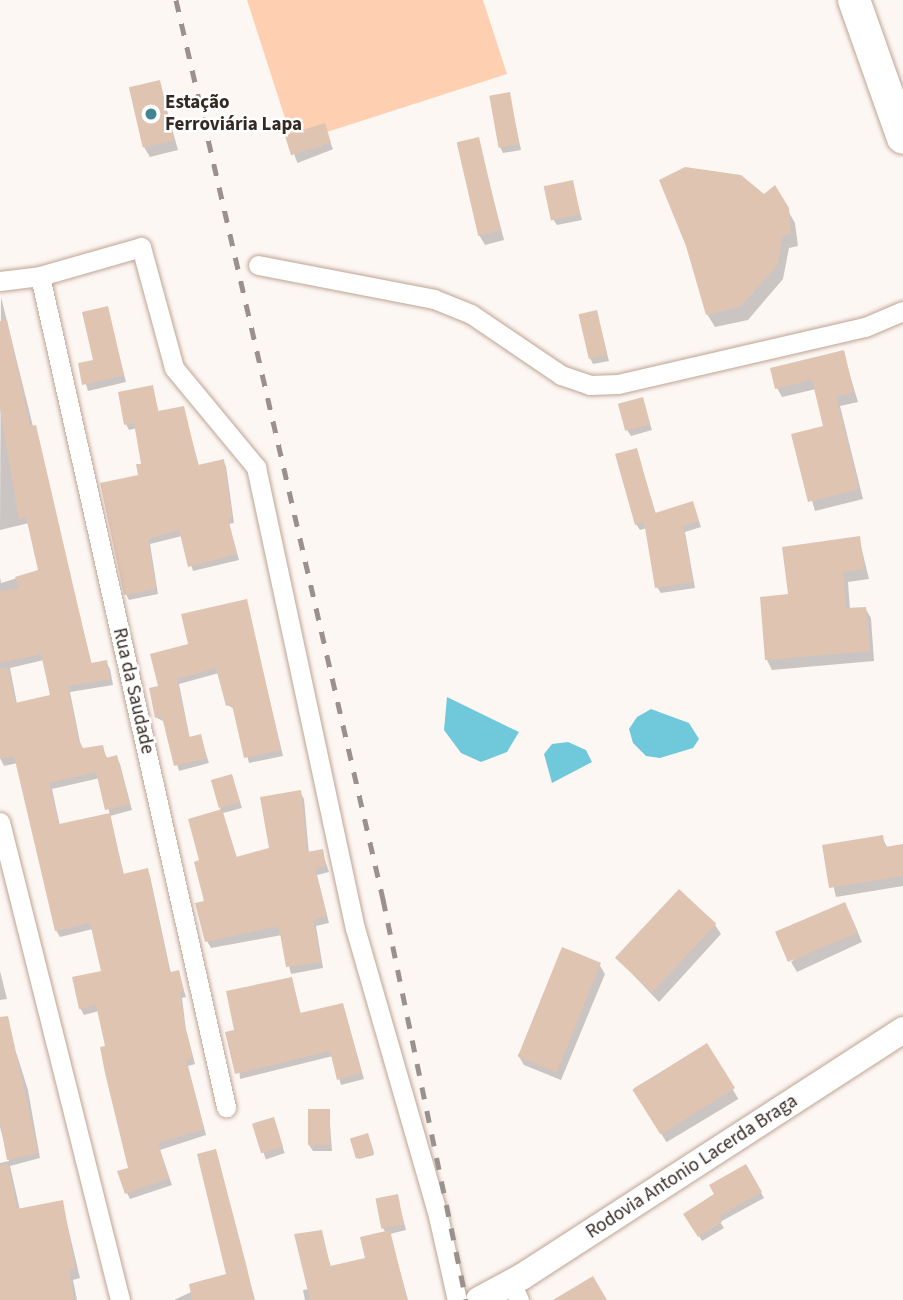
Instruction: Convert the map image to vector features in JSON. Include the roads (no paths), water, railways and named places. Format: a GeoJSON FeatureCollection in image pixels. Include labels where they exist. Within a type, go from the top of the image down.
{"type":"FeatureCollection","features":[{"type":"Feature","properties":{"kind":"highway"},"geometry":{"type":"LineString","coordinates":[[854,0],[903,138]]}},
{"type":"Feature","properties":{"kind":"main road","name":"Rodovia Antonio Lacerda Braga"},"geometry":{"type":"LineString","coordinates":[[479,1300],[515,1291],[903,1030]]}},
{"type":"Feature","properties":{"kind":"street"},"geometry":{"type":"LineString","coordinates":[[0,281],[40,276],[141,247],[174,369],[256,467],[355,928],[438,1216],[457,1300]]}},
{"type":"Feature","properties":{"kind":"street"},"geometry":{"type":"LineString","coordinates":[[258,265],[433,299],[471,314],[561,375],[590,385],[618,384],[865,327],[903,311]]}},
{"type":"Feature","properties":{"kind":"street","name":"Rua da Saudade"},"geometry":{"type":"LineString","coordinates":[[40,276],[226,1107]]}},
{"type":"Feature","properties":{"kind":"street"},"geometry":{"type":"LineString","coordinates":[[0,822],[120,1300]]}},
{"type":"Feature","properties":{"kind":"water"},"geometry":{"type":"Polygon","coordinates":[[[447,697],[519,732],[507,752],[481,762],[461,753],[444,730],[447,697]]]}},
{"type":"Feature","properties":{"kind":"water"},"geometry":{"type":"Polygon","coordinates":[[[651,709],[689,723],[699,739],[693,748],[660,758],[646,756],[633,743],[629,729],[637,717],[651,709]]]}},
{"type":"Feature","properties":{"kind":"water"},"geometry":{"type":"Polygon","coordinates":[[[568,742],[586,750],[592,762],[552,783],[544,754],[552,744],[568,742]]]}},
{"type":"Feature","properties":{"kind":"railway"},"geometry":{"type":"LineString","coordinates":[[176,0],[383,899],[466,1300]]}},
{"type":"Feature","properties":{"kind":"place","name":"Estação Ferroviária Lapa"},"geometry":{"type":"Point","coordinates":[151,114]}}]}
